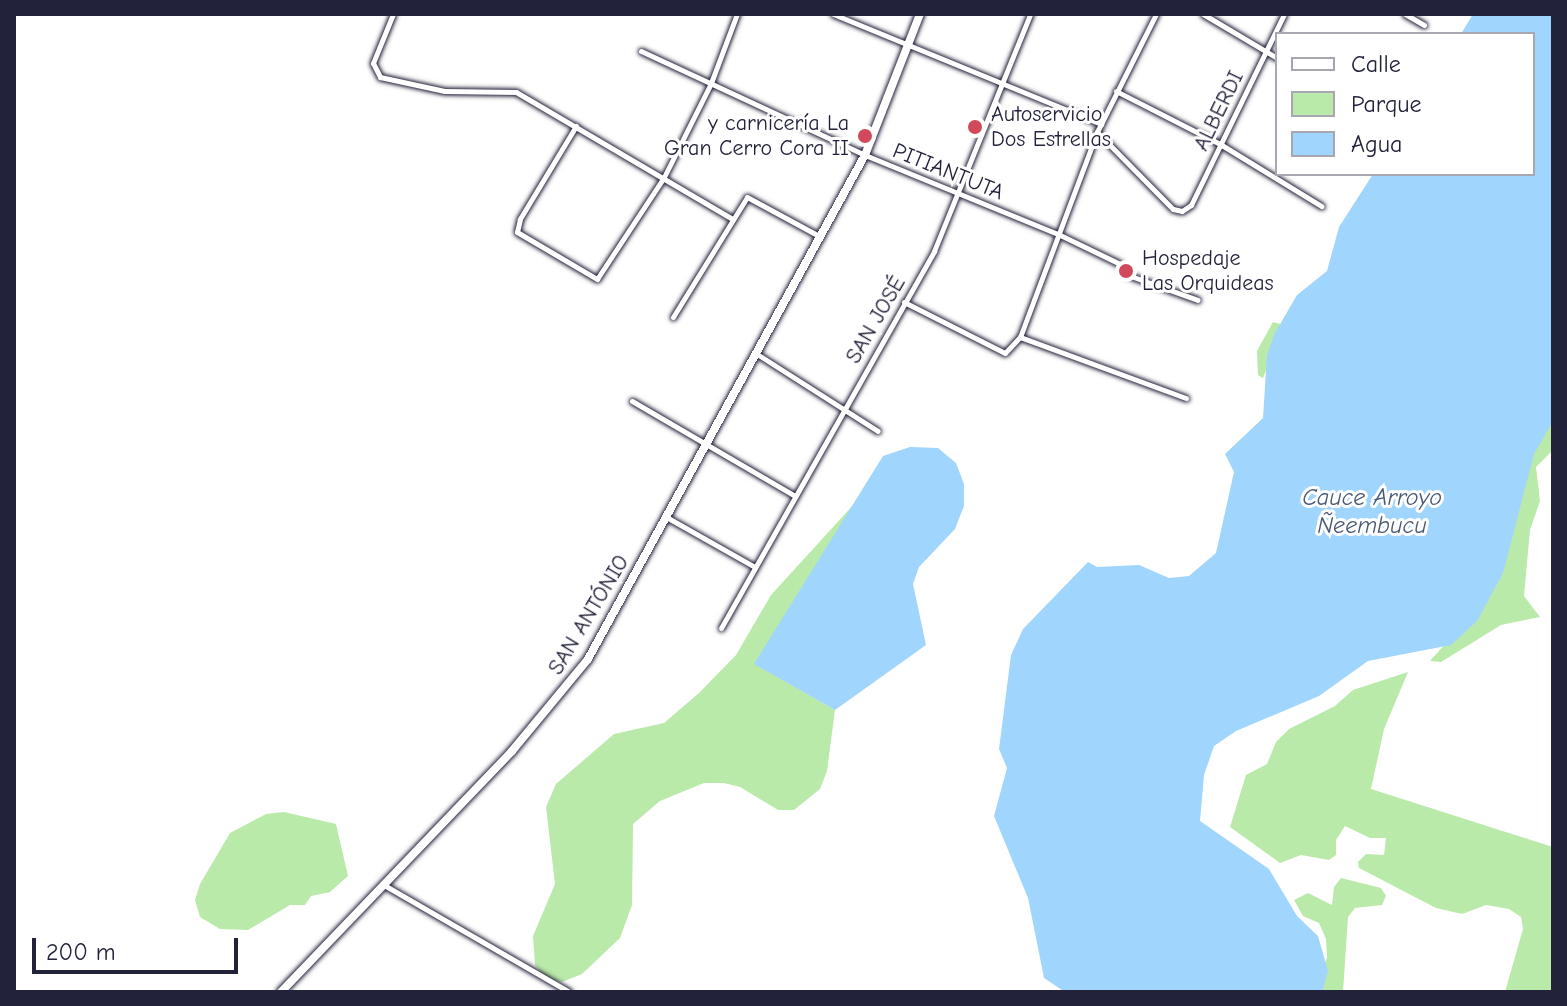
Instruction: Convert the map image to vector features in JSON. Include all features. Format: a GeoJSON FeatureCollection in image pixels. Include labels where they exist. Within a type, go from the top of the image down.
{"type":"FeatureCollection","features":[{"type":"Feature","properties":{"kind":"street"},"geometry":{"type":"LineString","coordinates":[[393,14],[373,63],[380,77],[457,92],[505,88],[576,126],[731,218]]}},
{"type":"Feature","properties":{"kind":"street"},"geometry":{"type":"LineString","coordinates":[[576,126],[520,219],[521,237],[597,279],[664,177],[711,83],[737,14]]}},
{"type":"Feature","properties":{"kind":"street"},"geometry":{"type":"LineString","coordinates":[[833,14],[1101,124]]}},
{"type":"Feature","properties":{"kind":"street","name":"SAN ANTÓNIO"},"geometry":{"type":"LineString","coordinates":[[281,992],[573,680],[668,518],[822,238],[865,155],[920,14]]}},
{"type":"Feature","properties":{"kind":"street","name":"SAN JOSÉ"},"geometry":{"type":"LineString","coordinates":[[721,628],[934,251],[1030,14]]}},
{"type":"Feature","properties":{"kind":"street"},"geometry":{"type":"LineString","coordinates":[[904,302],[1005,353],[1020,337],[1097,132],[1156,14]]}},
{"type":"Feature","properties":{"kind":"street"},"geometry":{"type":"LineString","coordinates":[[1203,14],[1275,57]]}},
{"type":"Feature","properties":{"kind":"street"},"geometry":{"type":"LineString","coordinates":[[1405,14],[1424,25]]}},
{"type":"Feature","properties":{"kind":"street"},"geometry":{"type":"LineString","coordinates":[[1417,21],[1420,14]]}},
{"type":"Feature","properties":{"kind":"street","name":"ALBERDI"},"geometry":{"type":"LineString","coordinates":[[1097,132],[1173,209],[1191,205],[1275,33]]}},
{"type":"Feature","properties":{"kind":"street","name":"PITIANTUTA"},"geometry":{"type":"LineString","coordinates":[[641,51],[865,155],[1058,234],[1120,264],[1125,274],[1198,300]]}},
{"type":"Feature","properties":{"kind":"street"},"geometry":{"type":"LineString","coordinates":[[1116,91],[1220,144],[1321,206]]}},
{"type":"Feature","properties":{"kind":"street"},"geometry":{"type":"LineString","coordinates":[[673,317],[731,218],[747,197],[753,196],[822,238]]}},
{"type":"Feature","properties":{"kind":"street"},"geometry":{"type":"LineString","coordinates":[[1020,337],[1186,398]]}},
{"type":"Feature","properties":{"kind":"street"},"geometry":{"type":"LineString","coordinates":[[757,354],[878,431]]}},
{"type":"Feature","properties":{"kind":"street"},"geometry":{"type":"LineString","coordinates":[[632,401],[795,496]]}},
{"type":"Feature","properties":{"kind":"street"},"geometry":{"type":"LineString","coordinates":[[668,518],[755,567]]}},
{"type":"Feature","properties":{"kind":"street"},"geometry":{"type":"LineString","coordinates":[[384,885],[569,992]]}},
{"type":"Feature","properties":{"kind":"green space"},"geometry":{"type":"Polygon","coordinates":[[[1273,322],[1284,325],[1263,378],[1258,375],[1257,351],[1273,322]]]}},
{"type":"Feature","properties":{"kind":"green space"},"geometry":{"type":"Polygon","coordinates":[[[1553,414],[1553,450],[1536,467],[1540,501],[1530,530],[1524,596],[1540,617],[1501,625],[1441,662],[1430,661],[1447,642],[1502,506],[1553,414]]]}},
{"type":"Feature","properties":{"kind":"green space"},"geometry":{"type":"Polygon","coordinates":[[[855,503],[755,664],[835,710],[827,771],[820,789],[794,810],[778,810],[740,787],[724,783],[704,783],[660,801],[633,824],[632,905],[620,938],[582,974],[562,982],[546,978],[535,965],[533,936],[555,884],[546,807],[556,784],[614,734],[664,723],[699,693],[736,655],[771,595],[855,503]]]}},
{"type":"Feature","properties":{"kind":"green space"},"geometry":{"type":"Polygon","coordinates":[[[1408,672],[1384,729],[1371,789],[1553,847],[1553,992],[1505,992],[1523,929],[1521,917],[1509,909],[1486,905],[1462,914],[1436,908],[1359,868],[1358,862],[1366,854],[1384,855],[1386,838],[1370,838],[1345,826],[1336,840],[1336,855],[1329,860],[1301,855],[1280,863],[1230,827],[1246,775],[1267,764],[1276,742],[1289,729],[1335,706],[1353,690],[1408,672]]]}},
{"type":"Feature","properties":{"kind":"green space"},"geometry":{"type":"Polygon","coordinates":[[[284,812],[336,824],[348,876],[330,892],[311,896],[305,905],[290,905],[248,930],[220,929],[200,917],[195,900],[200,884],[230,833],[266,814],[284,812]]]}},
{"type":"Feature","properties":{"kind":"green space"},"geometry":{"type":"Polygon","coordinates":[[[1341,878],[1381,888],[1386,896],[1382,905],[1355,908],[1348,917],[1343,992],[1312,992],[1327,958],[1326,939],[1319,923],[1303,916],[1294,900],[1308,893],[1332,905],[1334,887],[1341,878]]]}},
{"type":"Feature","properties":{"kind":"water","name":"Cauce Arroyo Ñeembucu"},"geometry":{"type":"Polygon","coordinates":[[[1473,14],[1553,14],[1553,421],[1534,454],[1503,573],[1477,621],[1451,645],[1368,661],[1319,696],[1236,731],[1214,746],[1204,775],[1200,821],[1269,869],[1297,916],[1318,936],[1328,971],[1322,992],[1065,992],[1044,978],[1028,898],[994,816],[1007,768],[999,749],[1011,655],[1023,629],[1088,562],[1097,567],[1139,565],[1169,578],[1189,576],[1216,553],[1234,472],[1225,454],[1263,418],[1267,355],[1275,333],[1297,295],[1327,271],[1339,227],[1372,176],[1535,176],[1535,32],[1462,32],[1473,14]]]}},
{"type":"Feature","properties":{"kind":"water"},"geometry":{"type":"Polygon","coordinates":[[[910,447],[938,448],[956,463],[964,484],[964,506],[955,529],[919,567],[913,584],[926,645],[835,710],[754,664],[883,456],[910,447]]]}},
{"type":"Feature","properties":{"kind":"place","name":"Autoservicio Dos Estrellas"},"geometry":{"type":"Point","coordinates":[975,127]}},
{"type":"Feature","properties":{"kind":"place","name":"y carnicería La Gran Cerro Cora II"},"geometry":{"type":"Point","coordinates":[865,136]}},
{"type":"Feature","properties":{"kind":"place","name":"Hospedaje Las Orquideas"},"geometry":{"type":"Point","coordinates":[1126,271]}}]}
